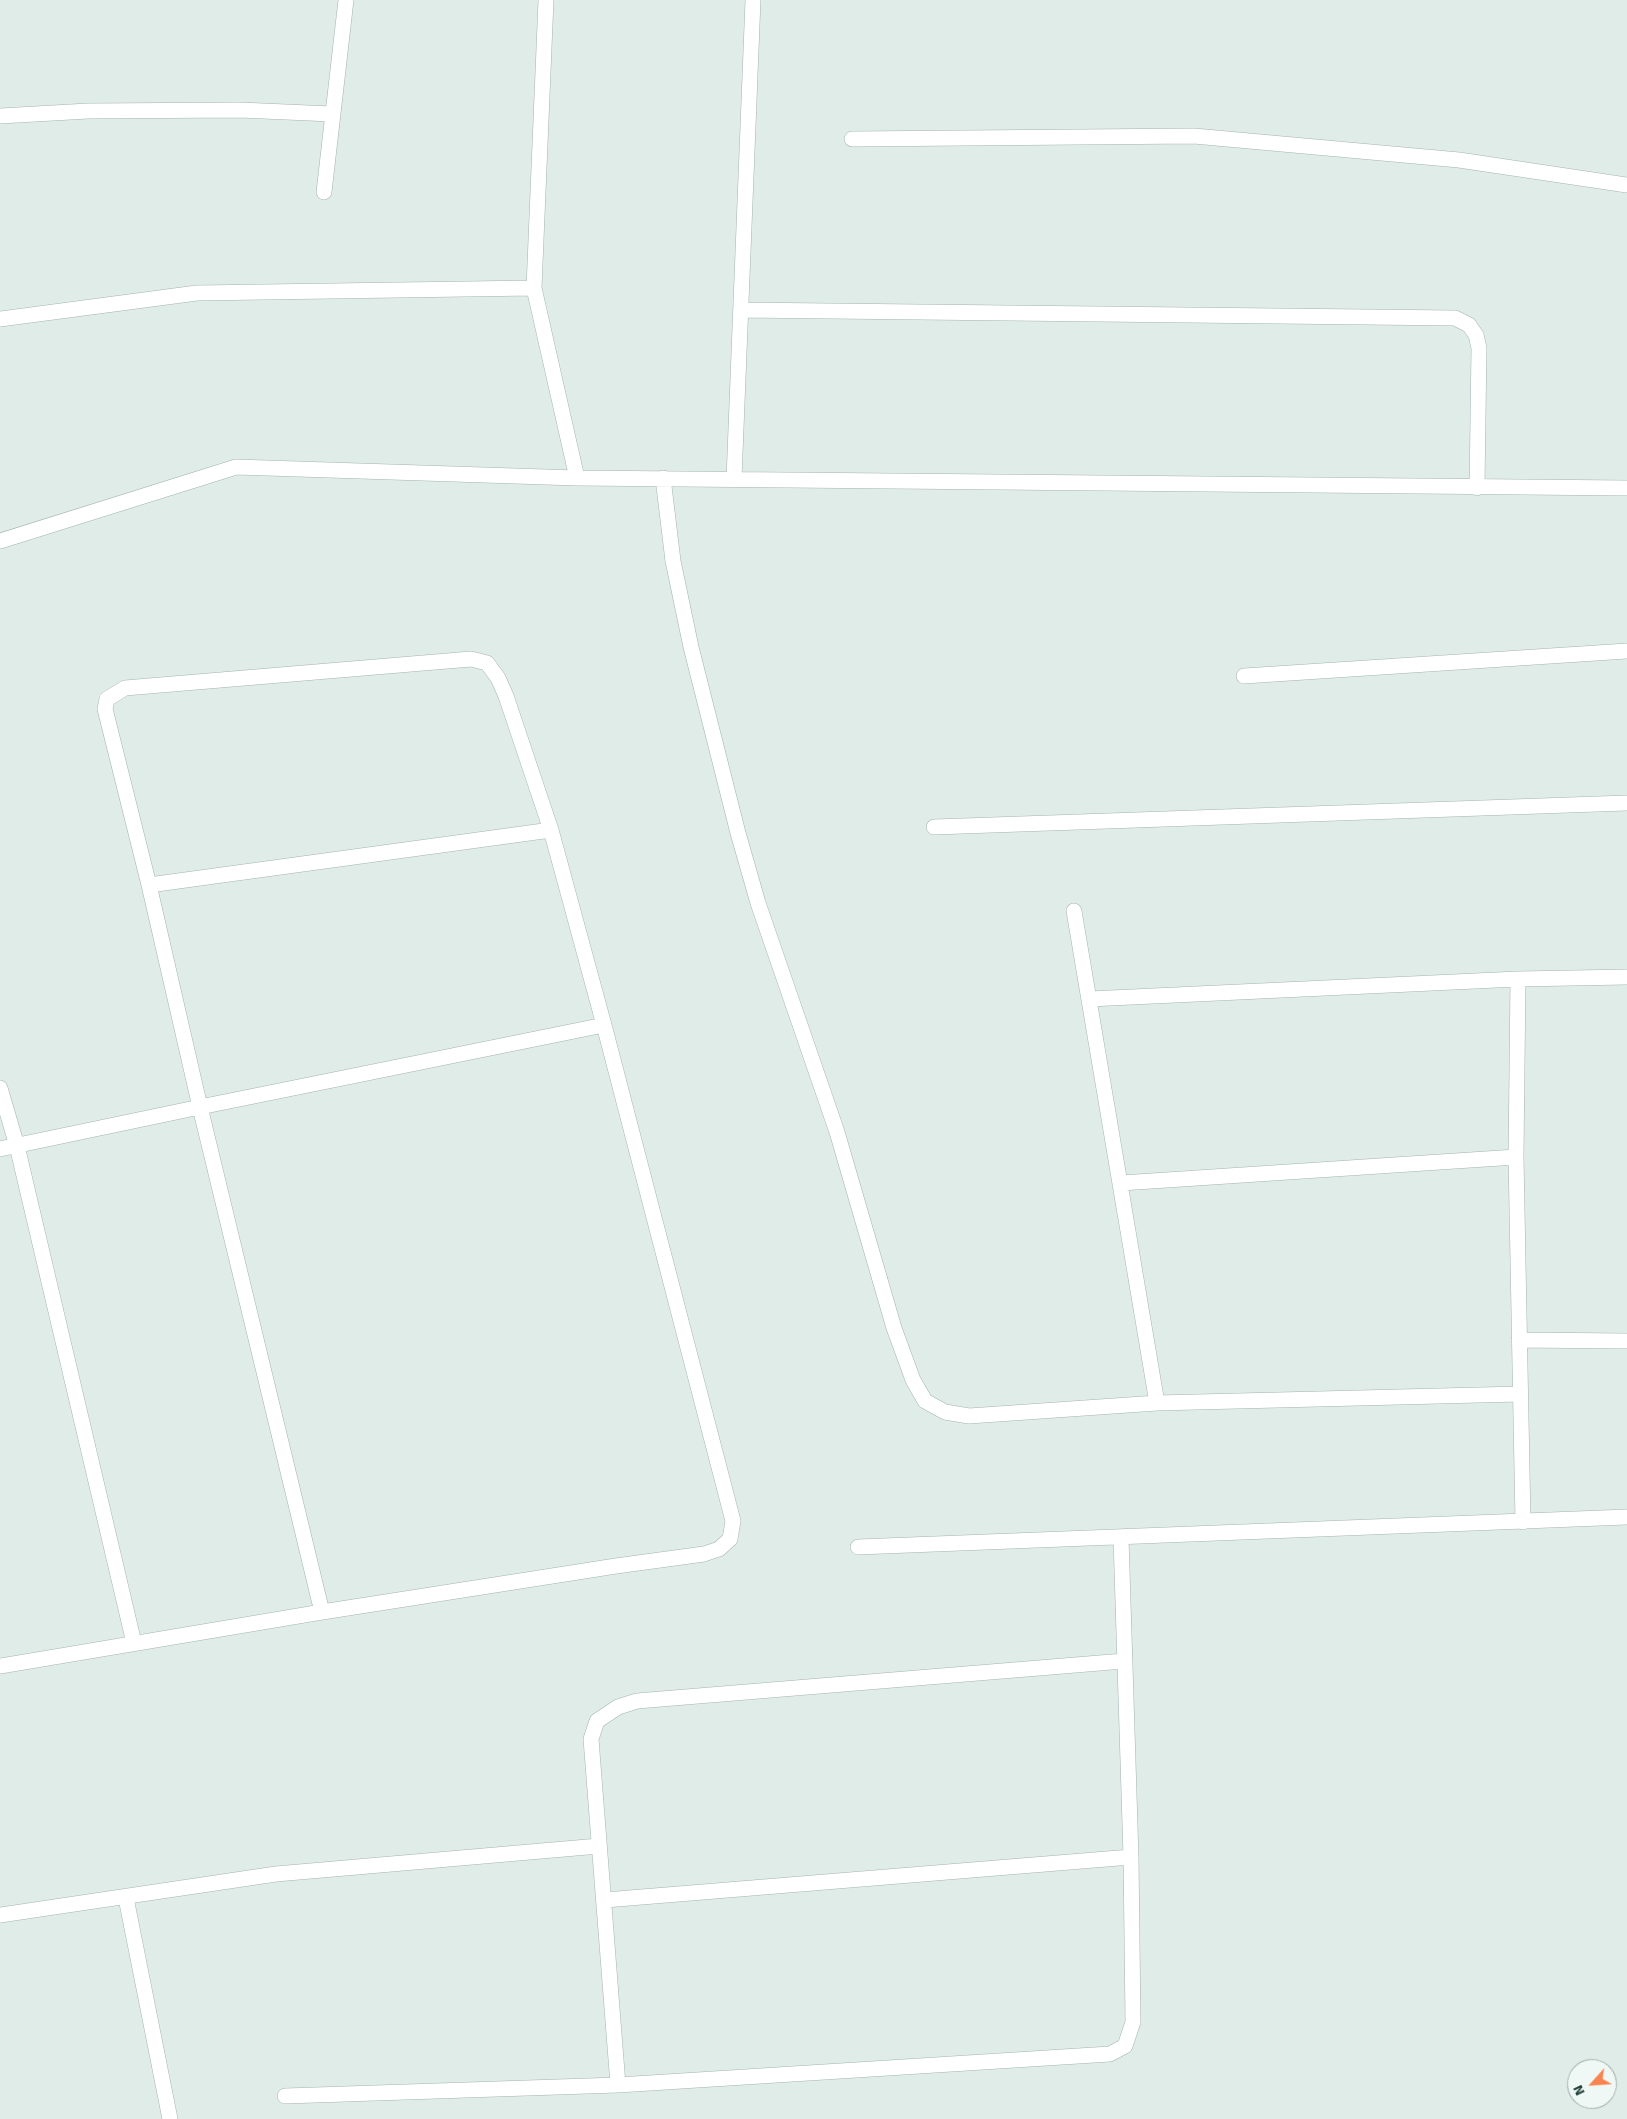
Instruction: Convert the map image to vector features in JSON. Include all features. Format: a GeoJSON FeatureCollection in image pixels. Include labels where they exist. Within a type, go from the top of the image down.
{"type":"FeatureCollection","features":[{"type":"Feature","properties":{"kind":"street"},"geometry":{"type":"LineString","coordinates":[[324,192],[346,0]]}},
{"type":"Feature","properties":{"kind":"street"},"geometry":{"type":"LineString","coordinates":[[546,0],[534,288],[577,478]]}},
{"type":"Feature","properties":{"kind":"street"},"geometry":{"type":"LineString","coordinates":[[734,479],[753,0]]}},
{"type":"Feature","properties":{"kind":"street"},"geometry":{"type":"LineString","coordinates":[[0,116],[88,111],[240,110],[332,114]]}},
{"type":"Feature","properties":{"kind":"street"},"geometry":{"type":"LineString","coordinates":[[852,139],[1194,136],[1459,160],[1627,184]]}},
{"type":"Feature","properties":{"kind":"street"},"geometry":{"type":"LineString","coordinates":[[0,319],[197,293],[534,288]]}},
{"type":"Feature","properties":{"kind":"street"},"geometry":{"type":"LineString","coordinates":[[741,310],[1455,318],[1469,325],[1476,335],[1479,348],[1477,488]]}},
{"type":"Feature","properties":{"kind":"street"},"geometry":{"type":"LineString","coordinates":[[0,541],[236,467],[577,478],[1627,488]]}},
{"type":"Feature","properties":{"kind":"street"},"geometry":{"type":"LineString","coordinates":[[663,478],[673,561],[691,647],[738,833],[758,903],[837,1132],[894,1328],[913,1380],[925,1401],[945,1412],[969,1416],[1157,1402],[1520,1394]]}},
{"type":"Feature","properties":{"kind":"street"},"geometry":{"type":"LineString","coordinates":[[1244,676],[1627,651]]}},
{"type":"Feature","properties":{"kind":"street"},"geometry":{"type":"LineString","coordinates":[[0,1666],[322,1612],[704,1554],[719,1549],[730,1539],[733,1521],[604,1025],[550,830],[506,696],[498,678],[488,663],[471,659],[125,688],[107,699],[105,709],[149,885],[200,1107],[322,1612]]}},
{"type":"Feature","properties":{"kind":"street"},"geometry":{"type":"LineString","coordinates":[[934,828],[1627,803]]}},
{"type":"Feature","properties":{"kind":"street"},"geometry":{"type":"LineString","coordinates":[[149,885],[550,830]]}},
{"type":"Feature","properties":{"kind":"street"},"geometry":{"type":"LineString","coordinates":[[1074,911],[1122,1183],[1157,1402]]}},
{"type":"Feature","properties":{"kind":"street"},"geometry":{"type":"LineString","coordinates":[[1090,999],[1627,977]]}},
{"type":"Feature","properties":{"kind":"street"},"geometry":{"type":"LineString","coordinates":[[1518,980],[1516,1157],[1523,1522]]}},
{"type":"Feature","properties":{"kind":"street"},"geometry":{"type":"LineString","coordinates":[[0,1149],[604,1025]]}},
{"type":"Feature","properties":{"kind":"street"},"geometry":{"type":"LineString","coordinates":[[0,1088],[17,1146],[134,1643]]}},
{"type":"Feature","properties":{"kind":"street"},"geometry":{"type":"LineString","coordinates":[[1122,1183],[1516,1157]]}},
{"type":"Feature","properties":{"kind":"street"},"geometry":{"type":"LineString","coordinates":[[1520,1340],[1627,1341]]}},
{"type":"Feature","properties":{"kind":"street"},"geometry":{"type":"LineString","coordinates":[[858,1547],[1627,1517]]}},
{"type":"Feature","properties":{"kind":"street"},"geometry":{"type":"LineString","coordinates":[[284,2096],[618,2085],[1110,2054],[1125,2046],[1133,2022],[1131,1857],[1121,1538]]}},
{"type":"Feature","properties":{"kind":"street"},"geometry":{"type":"LineString","coordinates":[[618,2085],[591,1739],[597,1721],[618,1707],[637,1701],[1124,1661]]}},
{"type":"Feature","properties":{"kind":"street"},"geometry":{"type":"LineString","coordinates":[[0,1915],[126,1898],[276,1874],[599,1846]]}},
{"type":"Feature","properties":{"kind":"street"},"geometry":{"type":"LineString","coordinates":[[605,1900],[1131,1857]]}},
{"type":"Feature","properties":{"kind":"street"},"geometry":{"type":"LineString","coordinates":[[126,1898],[170,2119]]}}]}
